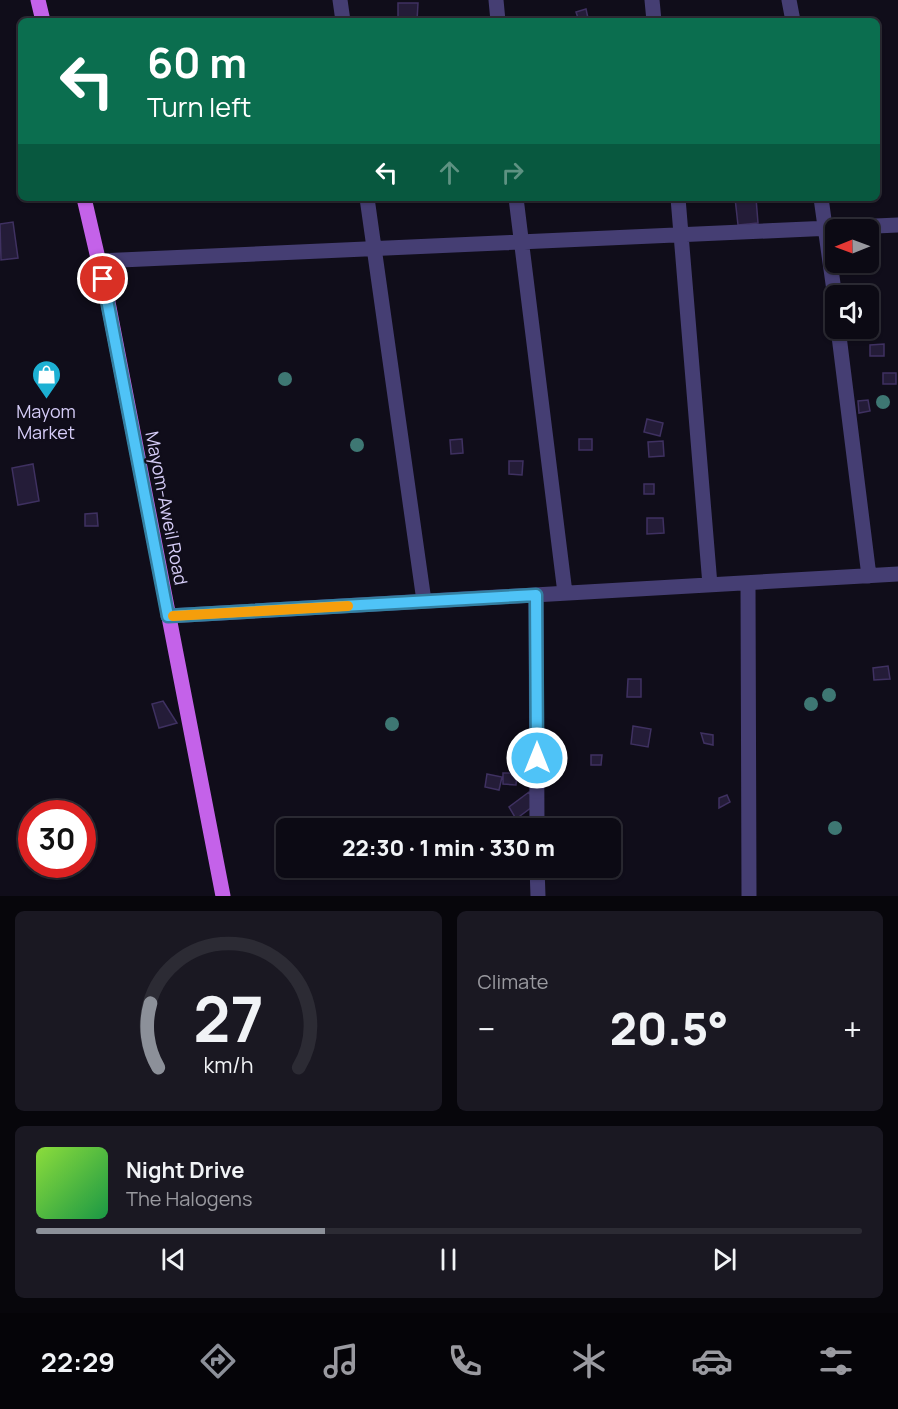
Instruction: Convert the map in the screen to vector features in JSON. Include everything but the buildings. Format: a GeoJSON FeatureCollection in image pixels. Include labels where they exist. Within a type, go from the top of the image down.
{"type":"FeatureCollection","features":[{"type":"Feature","properties":{"kind":"main road"},"geometry":{"type":"LineString","coordinates":[[38,0],[42,18]]}},
{"type":"Feature","properties":{"kind":"main road","name":"Mayom-Aweil Road"},"geometry":{"type":"LineString","coordinates":[[85,201],[223,896]]}},
{"type":"Feature","properties":{"kind":"street"},"geometry":{"type":"LineString","coordinates":[[340,0],[343,18]]}},
{"type":"Feature","properties":{"kind":"street"},"geometry":{"type":"LineString","coordinates":[[495,0],[498,18]]}},
{"type":"Feature","properties":{"kind":"street"},"geometry":{"type":"LineString","coordinates":[[652,0],[654,18]]}},
{"type":"Feature","properties":{"kind":"street"},"geometry":{"type":"LineString","coordinates":[[789,0],[792,18]]}},
{"type":"Feature","properties":{"kind":"street"},"geometry":{"type":"LineString","coordinates":[[367,201],[424,601]]}},
{"type":"Feature","properties":{"kind":"street"},"geometry":{"type":"LineString","coordinates":[[516,201],[565,593]]}},
{"type":"Feature","properties":{"kind":"street"},"geometry":{"type":"LineString","coordinates":[[678,201],[710,585]]}},
{"type":"Feature","properties":{"kind":"street"},"geometry":{"type":"LineString","coordinates":[[822,201],[825,222]]}},
{"type":"Feature","properties":{"kind":"street"},"geometry":{"type":"LineString","coordinates":[[879,226],[898,225]]}},
{"type":"Feature","properties":{"kind":"street"},"geometry":{"type":"LineString","coordinates":[[98,261],[825,228]]}},
{"type":"Feature","properties":{"kind":"street"},"geometry":{"type":"LineString","coordinates":[[839,339],[869,576]]}},
{"type":"Feature","properties":{"kind":"street"},"geometry":{"type":"LineString","coordinates":[[168,616],[898,574]]}},
{"type":"Feature","properties":{"kind":"street"},"geometry":{"type":"LineString","coordinates":[[748,583],[749,896]]}},
{"type":"Feature","properties":{"kind":"street"},"geometry":{"type":"LineString","coordinates":[[536,595],[537,818]]}},
{"type":"Feature","properties":{"kind":"street"},"geometry":{"type":"LineString","coordinates":[[537,878],[538,896]]}},
{"type":"Feature","properties":{"kind":"slow traffic"},"geometry":{"type":"LineString","coordinates":[[173,616],[348,606]]}},
{"type":"Feature","properties":{"kind":"place","name":"Mayom Market"},"geometry":{"type":"Point","coordinates":[46,400]}},
{"type":"Feature","properties":{"kind":"route"},"geometry":{"type":"LineString","coordinates":[[103,279],[168,616],[536,595],[537,758]]}}]}
